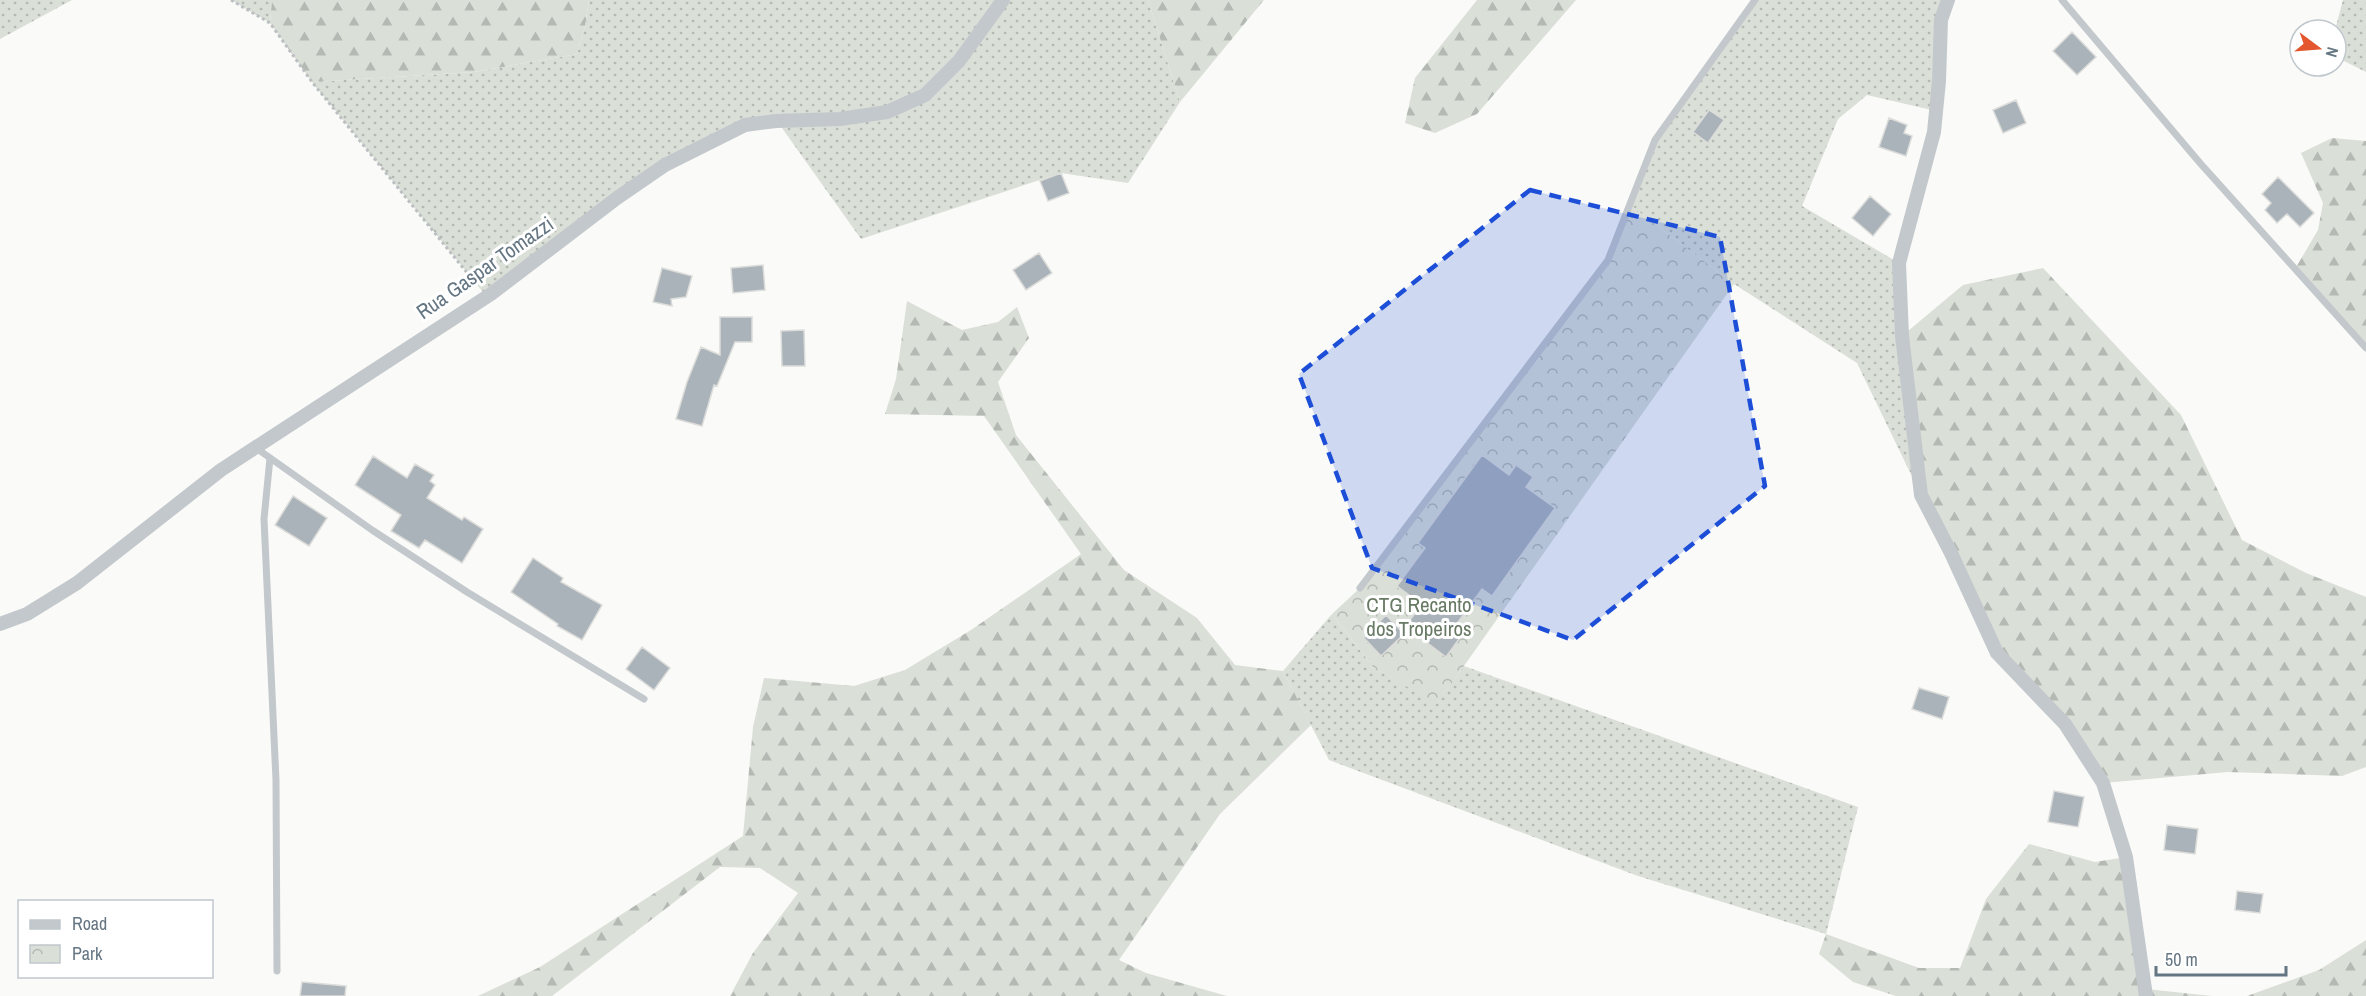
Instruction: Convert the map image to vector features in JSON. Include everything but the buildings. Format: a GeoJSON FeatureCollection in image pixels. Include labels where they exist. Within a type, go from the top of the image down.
{"type":"FeatureCollection","features":[{"type":"Feature","properties":{"kind":"street","name":"Rua Gaspar Tomazzi"},"geometry":{"type":"LineString","coordinates":[[0,624],[27,614],[78,583],[220,470],[487,297],[665,165],[745,124],[840,119],[887,112],[925,95],[959,61],[1003,0]]}},
{"type":"Feature","properties":{"kind":"street"},"geometry":{"type":"LineString","coordinates":[[1948,0],[1941,20],[1939,81],[1934,132],[1899,263],[1902,336],[1921,495],[1951,554],[1996,653],[2065,724],[2103,783],[2126,857],[2146,996]]}},
{"type":"Feature","properties":{"kind":"lane"},"geometry":{"type":"LineString","coordinates":[[1360,588],[1608,260],[1655,140],[1755,0]]}},
{"type":"Feature","properties":{"kind":"lane"},"geometry":{"type":"LineString","coordinates":[[2062,0],[2200,163],[2366,348]]}},
{"type":"Feature","properties":{"kind":"lane"},"geometry":{"type":"LineString","coordinates":[[255,447],[372,530],[467,592],[644,699]]}},
{"type":"Feature","properties":{"kind":"lane"},"geometry":{"type":"LineString","coordinates":[[270,458],[264,519],[276,780],[277,971]]}},
{"type":"Feature","properties":{"kind":"path"},"geometry":{"type":"LineString","coordinates":[[231,0],[270,23],[312,82],[487,297]]}},
{"type":"Feature","properties":{"kind":"highlighted area"},"geometry":{"type":"Polygon","coordinates":[[[1530,190],[1720,237],[1765,486],[1573,640],[1372,568],[1299,374],[1530,190]]]}},
{"type":"Feature","properties":{"kind":"green space"},"geometry":{"type":"Polygon","coordinates":[[[0,0],[72,0],[0,39],[0,0]]]}},
{"type":"Feature","properties":{"kind":"green space"},"geometry":{"type":"Polygon","coordinates":[[[231,0],[272,0],[270,23],[231,0]]]}},
{"type":"Feature","properties":{"kind":"green space"},"geometry":{"type":"Polygon","coordinates":[[[272,0],[589,0],[577,54],[474,72],[312,82],[270,23],[272,0]]]}},
{"type":"Feature","properties":{"kind":"green space"},"geometry":{"type":"Polygon","coordinates":[[[589,0],[1148,0],[1180,102],[1128,183],[1061,173],[861,239],[777,121],[745,125],[665,165],[487,297],[312,82],[474,72],[577,54],[589,0]]]}},
{"type":"Feature","properties":{"kind":"green space"},"geometry":{"type":"Polygon","coordinates":[[[1148,0],[1264,0],[1180,102],[1148,0]]]}},
{"type":"Feature","properties":{"kind":"green space"},"geometry":{"type":"Polygon","coordinates":[[[1477,0],[1576,0],[1477,114],[1435,133],[1405,123],[1415,78],[1477,0]]]}},
{"type":"Feature","properties":{"kind":"green space"},"geometry":{"type":"Polygon","coordinates":[[[1755,0],[1948,0],[1936,111],[1867,95],[1838,119],[1802,206],[1899,263],[1921,495],[1857,363],[1734,284],[1630,205],[1655,140],[1755,0]]]}},
{"type":"Feature","properties":{"kind":"green space"},"geometry":{"type":"Polygon","coordinates":[[[2343,0],[2366,0],[2366,72],[2348,63],[2348,18],[2338,18],[2343,0]]]}},
{"type":"Feature","properties":{"kind":"green space"},"geometry":{"type":"Polygon","coordinates":[[[2332,138],[2366,141],[2366,345],[2295,269],[2318,230],[2323,203],[2301,153],[2332,138]]]}},
{"type":"Feature","properties":{"kind":"green space","name":"CTG Recanto dos Tropeiros"},"geometry":{"type":"Polygon","coordinates":[[[1630,205],[1734,284],[1437,704],[1373,667],[1332,614],[1360,588],[1608,260],[1630,205]]]}},
{"type":"Feature","properties":{"kind":"green space"},"geometry":{"type":"Polygon","coordinates":[[[2043,268],[2181,415],[2242,540],[2306,573],[2366,597],[2366,767],[2342,776],[2228,772],[2103,783],[2065,724],[1997,653],[1921,495],[1902,336],[1963,285],[2043,268]]]}},
{"type":"Feature","properties":{"kind":"green space"},"geometry":{"type":"Polygon","coordinates":[[[907,301],[962,330],[998,322],[1017,307],[1029,338],[998,382],[1016,435],[1124,570],[1197,618],[1235,665],[1283,671],[1311,725],[1220,814],[1119,960],[1146,973],[1227,996],[730,996],[753,953],[798,893],[760,868],[720,867],[552,996],[478,996],[540,967],[743,836],[753,727],[764,678],[854,686],[905,670],[971,630],[1081,554],[984,416],[885,414],[896,379],[907,301]]]}},
{"type":"Feature","properties":{"kind":"green space"},"geometry":{"type":"Polygon","coordinates":[[[1332,614],[1373,667],[1437,703],[1464,666],[1858,807],[1826,934],[1638,876],[1329,760],[1283,671],[1332,614]]]}},
{"type":"Feature","properties":{"kind":"green space"},"geometry":{"type":"Polygon","coordinates":[[[2029,844],[2095,862],[2126,857],[2146,989],[2212,996],[1896,996],[1853,982],[1819,954],[1826,934],[1919,968],[1960,968],[1986,899],[2029,844]]]}},
{"type":"Feature","properties":{"kind":"green space"},"geometry":{"type":"Polygon","coordinates":[[[2366,940],[2366,996],[2247,996],[2319,970],[2366,940]]]}}]}
